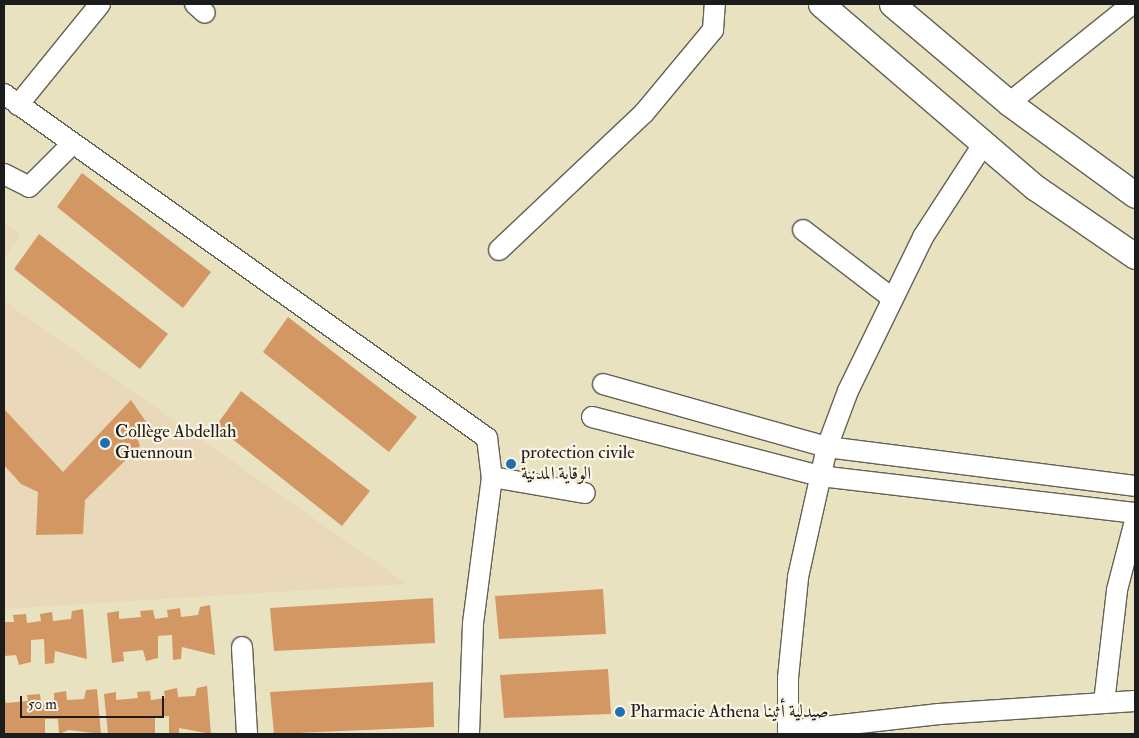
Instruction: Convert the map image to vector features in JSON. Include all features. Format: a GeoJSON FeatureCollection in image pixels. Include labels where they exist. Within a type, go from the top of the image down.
{"type":"FeatureCollection","features":[{"type":"Feature","properties":{"kind":"main road"},"geometry":{"type":"LineString","coordinates":[[821,4],[1036,188],[1135,256]]}},
{"type":"Feature","properties":{"kind":"main road"},"geometry":{"type":"LineString","coordinates":[[903,7],[1009,103],[1135,195]]}},
{"type":"Feature","properties":{"kind":"street"},"geometry":{"type":"LineString","coordinates":[[100,4],[11,99],[479,431],[490,447],[492,477],[473,624],[469,734]]}},
{"type":"Feature","properties":{"kind":"street"},"geometry":{"type":"LineString","coordinates":[[499,250],[644,113],[713,30],[715,4]]}},
{"type":"Feature","properties":{"kind":"street"},"geometry":{"type":"LineString","coordinates":[[1009,103],[1132,4]]}},
{"type":"Feature","properties":{"kind":"street"},"geometry":{"type":"LineString","coordinates":[[984,143],[923,237],[848,391],[827,446],[794,604],[788,733],[939,714],[1135,701]]}},
{"type":"Feature","properties":{"kind":"street"},"geometry":{"type":"LineString","coordinates":[[4,174],[29,187],[72,144]]}},
{"type":"Feature","properties":{"kind":"street"},"geometry":{"type":"LineString","coordinates":[[803,230],[892,298]]}},
{"type":"Feature","properties":{"kind":"street"},"geometry":{"type":"LineString","coordinates":[[603,384],[827,446],[1135,486]]}},
{"type":"Feature","properties":{"kind":"street"},"geometry":{"type":"LineString","coordinates":[[592,417],[820,476],[1135,512]]}},
{"type":"Feature","properties":{"kind":"street"},"geometry":{"type":"LineString","coordinates":[[492,477],[585,493]]}},
{"type":"Feature","properties":{"kind":"street"},"geometry":{"type":"LineString","coordinates":[[1104,703],[1117,590],[1135,521]]}},
{"type":"Feature","properties":{"kind":"street"},"geometry":{"type":"LineString","coordinates":[[242,647],[247,734]]}},
{"type":"Feature","properties":{"kind":"shaded area"},"geometry":{"type":"Polygon","coordinates":[[[4,223],[21,235],[4,258],[4,223]]]}},
{"type":"Feature","properties":{"kind":"shaded area","name":"Collège Abdellah Guennoun"},"geometry":{"type":"Polygon","coordinates":[[[4,301],[407,584],[4,609],[4,301]]]}},
{"type":"Feature","properties":{"kind":"building"},"geometry":{"type":"Polygon","coordinates":[[[82,173],[211,272],[183,308],[57,207],[82,173]]]}},
{"type":"Feature","properties":{"kind":"building"},"geometry":{"type":"Polygon","coordinates":[[[39,234],[168,334],[140,369],[14,269],[39,234]]]}},
{"type":"Feature","properties":{"kind":"building"},"geometry":{"type":"Polygon","coordinates":[[[288,317],[417,417],[389,452],[263,352],[288,317]]]}},
{"type":"Feature","properties":{"kind":"building"},"geometry":{"type":"Polygon","coordinates":[[[241,391],[370,491],[342,526],[216,426],[241,391]]]}},
{"type":"Feature","properties":{"kind":"building"},"geometry":{"type":"Polygon","coordinates":[[[131,400],[149,426],[137,437],[140,446],[85,500],[83,534],[36,535],[38,492],[21,484],[4,465],[4,409],[63,472],[131,400]]]}},
{"type":"Feature","properties":{"kind":"building"},"geometry":{"type":"Polygon","coordinates":[[[603,589],[606,634],[499,639],[495,596],[603,589]]]}},
{"type":"Feature","properties":{"kind":"building"},"geometry":{"type":"Polygon","coordinates":[[[433,598],[435,643],[274,651],[270,608],[433,598]]]}},
{"type":"Feature","properties":{"kind":"building"},"geometry":{"type":"Polygon","coordinates":[[[210,605],[215,655],[182,647],[181,659],[173,660],[172,635],[158,636],[158,658],[146,661],[143,650],[123,652],[124,661],[112,663],[107,613],[119,611],[119,619],[141,617],[140,611],[153,610],[155,619],[168,617],[167,610],[180,608],[181,617],[198,615],[200,607],[210,605]]]}},
{"type":"Feature","properties":{"kind":"building"},"geometry":{"type":"Polygon","coordinates":[[[83,609],[87,659],[55,651],[54,663],[45,664],[44,639],[31,640],[31,662],[19,665],[16,655],[4,656],[4,622],[14,622],[13,615],[26,614],[27,623],[41,621],[40,614],[52,612],[53,621],[71,619],[72,611],[83,609]]]}},
{"type":"Feature","properties":{"kind":"building"},"geometry":{"type":"Polygon","coordinates":[[[608,669],[611,714],[504,718],[500,675],[608,669]]]}},
{"type":"Feature","properties":{"kind":"building"},"geometry":{"type":"Polygon","coordinates":[[[433,682],[434,727],[274,734],[270,692],[433,682]]]}},
{"type":"Feature","properties":{"kind":"building"},"geometry":{"type":"Polygon","coordinates":[[[207,686],[211,734],[179,728],[179,734],[169,734],[169,716],[155,717],[155,734],[108,734],[104,694],[116,692],[116,700],[138,698],[137,692],[150,691],[151,700],[165,698],[164,691],[177,688],[178,697],[195,696],[197,688],[207,686]]]}},
{"type":"Feature","properties":{"kind":"building"},"geometry":{"type":"Polygon","coordinates":[[[97,689],[101,734],[69,730],[59,734],[58,719],[45,719],[45,734],[4,734],[4,695],[6,703],[28,701],[27,695],[40,694],[41,703],[54,700],[54,693],[66,691],[67,700],[84,699],[86,690],[97,689]]]}},
{"type":"Feature","properties":{"kind":"place","name":"Collège Abdellah Guennoun"},"geometry":{"type":"Point","coordinates":[105,443]}},
{"type":"Feature","properties":{"kind":"place","name":"protection civile الوقاية المدنية"},"geometry":{"type":"Point","coordinates":[511,464]}},
{"type":"Feature","properties":{"kind":"place","name":"Pharmacie Athena صيدلية أثينا"},"geometry":{"type":"Point","coordinates":[620,712]}}]}
